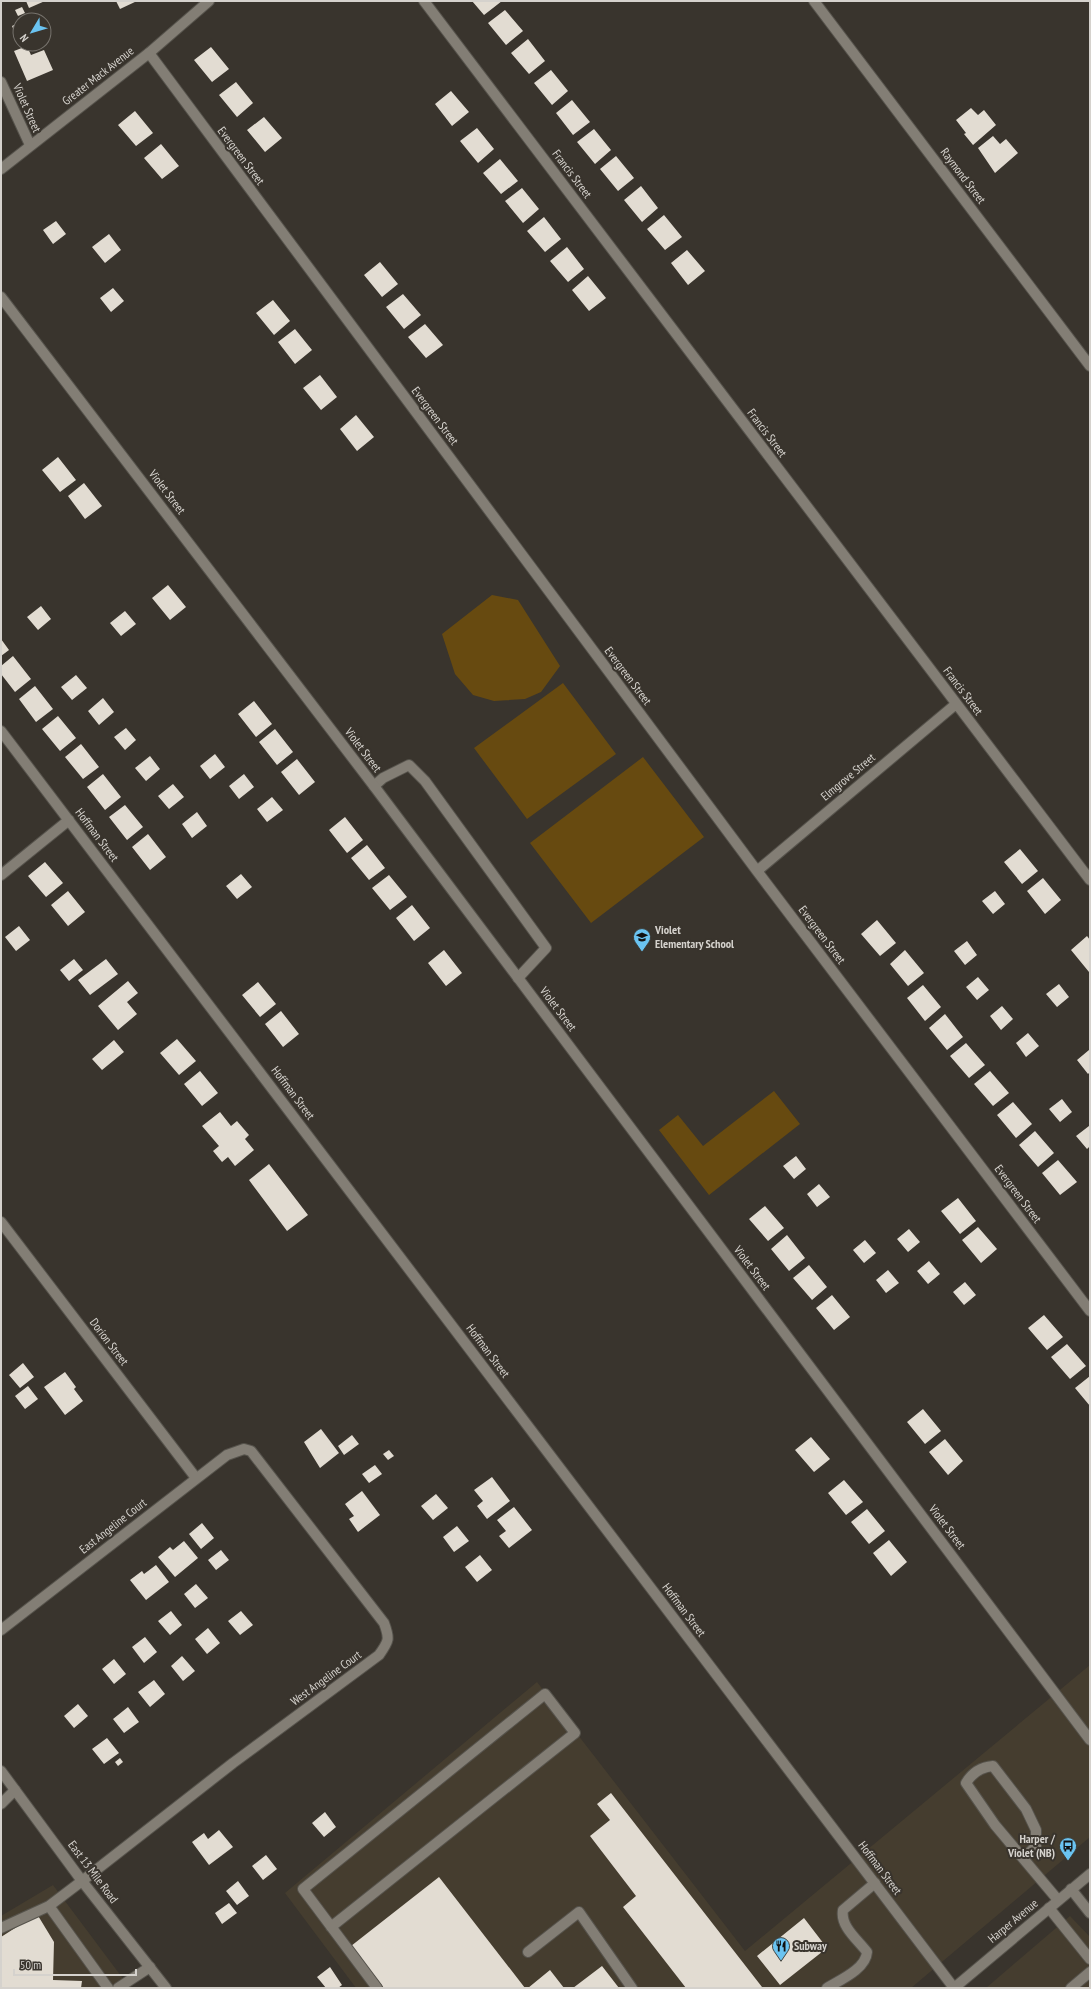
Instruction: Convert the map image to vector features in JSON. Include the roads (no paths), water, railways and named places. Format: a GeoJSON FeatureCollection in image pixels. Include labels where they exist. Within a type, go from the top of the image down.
{"type":"FeatureCollection","features":[{"type":"Feature","properties":{"kind":"street","name":"Greater Mack Avenue"},"geometry":{"type":"LineString","coordinates":[[1,169],[149,53],[209,1]]}},
{"type":"Feature","properties":{"kind":"street","name":"Francis Street"},"geometry":{"type":"LineString","coordinates":[[424,1],[1090,880]]}},
{"type":"Feature","properties":{"kind":"street","name":"Raymond Street"},"geometry":{"type":"LineString","coordinates":[[814,1],[1090,366]]}},
{"type":"Feature","properties":{"kind":"street","name":"Evergreen Street"},"geometry":{"type":"LineString","coordinates":[[149,53],[757,871],[1090,1311]]}},
{"type":"Feature","properties":{"kind":"street","name":"Violet Street"},"geometry":{"type":"LineString","coordinates":[[1,82],[30,145]]}},
{"type":"Feature","properties":{"kind":"street","name":"Violet Street"},"geometry":{"type":"LineString","coordinates":[[1,297],[374,786],[1090,1740]]}},
{"type":"Feature","properties":{"kind":"street","name":"Elmgrove Street"},"geometry":{"type":"LineString","coordinates":[[757,871],[956,704]]}},
{"type":"Feature","properties":{"kind":"street","name":"Hoffman Street"},"geometry":{"type":"LineString","coordinates":[[1,732],[70,820],[954,1988]]}},
{"type":"Feature","properties":{"kind":"street"},"geometry":{"type":"LineString","coordinates":[[374,786],[383,778],[409,765],[425,781],[546,948],[518,978]]}},
{"type":"Feature","properties":{"kind":"street"},"geometry":{"type":"LineString","coordinates":[[1,875],[70,820]]}},
{"type":"Feature","properties":{"kind":"street","name":"Dorion Street"},"geometry":{"type":"LineString","coordinates":[[1,1222],[196,1478]]}},
{"type":"Feature","properties":{"kind":"street","name":"East Angeline Court"},"geometry":{"type":"LineString","coordinates":[[1,1630],[196,1478],[227,1455],[244,1449]]}},
{"type":"Feature","properties":{"kind":"street","name":"West Angeline Court"},"geometry":{"type":"LineString","coordinates":[[1,1928],[50,1906],[233,1763],[379,1655],[388,1643],[388,1635],[384,1623],[261,1463],[251,1452],[244,1449]]}},
{"type":"Feature","properties":{"kind":"street"},"geometry":{"type":"LineString","coordinates":[[331,1927],[575,1733],[545,1694],[303,1889],[331,1927],[378,1988]]}},
{"type":"Feature","properties":{"kind":"street"},"geometry":{"type":"LineString","coordinates":[[1024,1858],[1036,1846],[1036,1830],[1026,1809],[993,1766],[983,1767],[970,1776],[966,1783],[995,1825],[1058,1900]]}},
{"type":"Feature","properties":{"kind":"street","name":"East 13 Mile Road"},"geometry":{"type":"LineString","coordinates":[[1,1771],[82,1880],[166,1988]]}},
{"type":"Feature","properties":{"kind":"street"},"geometry":{"type":"LineString","coordinates":[[1,1804],[15,1790]]}},
{"type":"Feature","properties":{"kind":"street","name":"Harper Avenue"},"geometry":{"type":"LineString","coordinates":[[954,1988],[1090,1874]]}},
{"type":"Feature","properties":{"kind":"street"},"geometry":{"type":"LineString","coordinates":[[829,1988],[862,1965],[867,1957],[867,1952],[842,1922],[842,1916],[843,1910],[875,1883]]}},
{"type":"Feature","properties":{"kind":"street"},"geometry":{"type":"LineString","coordinates":[[1071,1889],[1090,1913]]}},
{"type":"Feature","properties":{"kind":"street"},"geometry":{"type":"LineString","coordinates":[[50,1906],[108,1988]]}},
{"type":"Feature","properties":{"kind":"street"},"geometry":{"type":"LineString","coordinates":[[1049,1908],[1090,1959]]}},
{"type":"Feature","properties":{"kind":"street"},"geometry":{"type":"LineString","coordinates":[[528,1952],[579,1912],[632,1988]]}},
{"type":"Feature","properties":{"kind":"street"},"geometry":{"type":"LineString","coordinates":[[118,1988],[150,1967]]}},
{"type":"Feature","properties":{"kind":"street"},"geometry":{"type":"LineString","coordinates":[[1071,1988],[1090,1972]]}},
{"type":"Feature","properties":{"kind":"place","name":"Violet Elementary School"},"geometry":{"type":"Point","coordinates":[642,952]}},
{"type":"Feature","properties":{"kind":"place","name":"Harper / Violet (NB)"},"geometry":{"type":"Point","coordinates":[1068,1861]}},
{"type":"Feature","properties":{"kind":"place","name":"Subway"},"geometry":{"type":"Point","coordinates":[781,1961]}}]}
